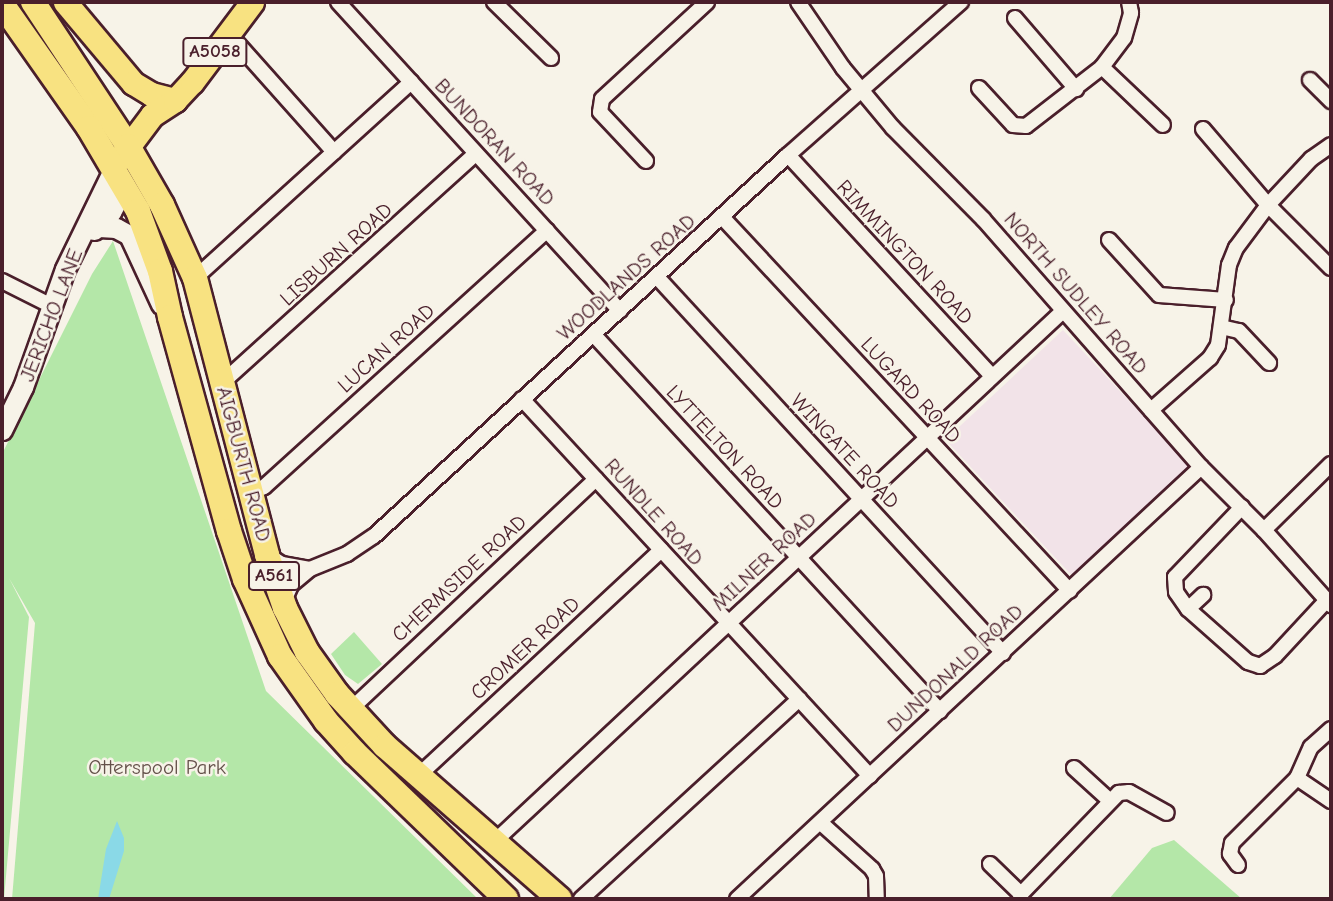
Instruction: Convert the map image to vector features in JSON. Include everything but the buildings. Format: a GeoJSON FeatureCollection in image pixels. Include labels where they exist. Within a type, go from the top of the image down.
{"type":"FeatureCollection","features":[{"type":"Feature","properties":{"kind":"highway","name":"AIGBURTH ROAD"},"geometry":{"type":"LineString","coordinates":[[33,2],[126,165],[160,271],[170,317],[245,579],[280,656],[326,721],[355,753],[506,899]]}},
{"type":"Feature","properties":{"kind":"highway","name":"AIGBURTH ROAD"},"geometry":{"type":"LineString","coordinates":[[2,4],[126,165],[162,205],[195,278],[267,555],[285,608],[307,652],[351,709],[418,776],[560,899]]}},
{"type":"Feature","properties":{"kind":"main road","name":"A5058"},"geometry":{"type":"LineString","coordinates":[[126,165],[152,115],[175,100],[252,2]]}},
{"type":"Feature","properties":{"kind":"main road"},"geometry":{"type":"LineString","coordinates":[[67,3],[133,83],[151,94],[175,100]]}},
{"type":"Feature","properties":{"kind":"street","name":"BUNDORAN ROAD"},"geometry":{"type":"LineString","coordinates":[[338,2],[620,311]]}},
{"type":"Feature","properties":{"kind":"street"},"geometry":{"type":"LineString","coordinates":[[494,2],[551,58]]}},
{"type":"Feature","properties":{"kind":"street"},"geometry":{"type":"LineString","coordinates":[[646,160],[600,112],[602,99],[707,2]]}},
{"type":"Feature","properties":{"kind":"street","name":"NORTH SUDLEY ROAD"},"geometry":{"type":"LineString","coordinates":[[798,2],[893,128],[992,228],[1201,467],[1265,530],[1329,602]]}},
{"type":"Feature","properties":{"kind":"street","name":"WOODLANDS ROAD"},"geometry":{"type":"LineString","coordinates":[[285,608],[287,590],[310,569],[347,554],[374,536],[723,218],[788,155],[961,2]]}},
{"type":"Feature","properties":{"kind":"street"},"geometry":{"type":"LineString","coordinates":[[979,88],[1013,125],[1026,126],[1102,67],[1124,38],[1131,13],[1129,2]]}},
{"type":"Feature","properties":{"kind":"street"},"geometry":{"type":"LineString","coordinates":[[1015,18],[1076,89]]}},
{"type":"Feature","properties":{"kind":"street"},"geometry":{"type":"LineString","coordinates":[[229,34],[334,152]]}},
{"type":"Feature","properties":{"kind":"street"},"geometry":{"type":"LineString","coordinates":[[1102,67],[1163,125]]}},
{"type":"Feature","properties":{"kind":"street"},"geometry":{"type":"LineString","coordinates":[[1311,80],[1331,101]]}},
{"type":"Feature","properties":{"kind":"street"},"geometry":{"type":"LineString","coordinates":[[195,278],[411,82]]}},
{"type":"Feature","properties":{"kind":"street"},"geometry":{"type":"LineString","coordinates":[[1203,130],[1268,205],[1331,268]]}},
{"type":"Feature","properties":{"kind":"street"},"geometry":{"type":"LineString","coordinates":[[1151,410],[1210,358],[1218,345],[1229,265],[1236,248],[1268,205],[1311,159],[1331,145]]}},
{"type":"Feature","properties":{"kind":"street","name":"LISBURN ROAD"},"geometry":{"type":"LineString","coordinates":[[223,382],[475,154]]}},
{"type":"Feature","properties":{"kind":"street","name":"RIMMINGTON ROAD"},"geometry":{"type":"LineString","coordinates":[[788,155],[992,376]]}},
{"type":"Feature","properties":{"kind":"street","name":"JERICHO LANE"},"geometry":{"type":"LineString","coordinates":[[81,238],[99,227],[126,165]]}},
{"type":"Feature","properties":{"kind":"street","name":"JERICHO LANE"},"geometry":{"type":"LineString","coordinates":[[2,430],[23,387],[50,305],[81,238],[126,165]]}},
{"type":"Feature","properties":{"kind":"street","name":"LUGARD ROAD"},"geometry":{"type":"LineString","coordinates":[[723,218],[1070,591]]}},
{"type":"Feature","properties":{"kind":"street"},"geometry":{"type":"LineString","coordinates":[[99,227],[116,228],[129,236],[154,294],[170,317]]}},
{"type":"Feature","properties":{"kind":"street","name":"LUCAN ROAD"},"geometry":{"type":"LineString","coordinates":[[250,494],[264,487],[547,230]]}},
{"type":"Feature","properties":{"kind":"street"},"geometry":{"type":"LineString","coordinates":[[1109,240],[1159,295],[1226,300]]}},
{"type":"Feature","properties":{"kind":"street","name":"WINGATE ROAD"},"geometry":{"type":"LineString","coordinates":[[657,278],[1003,653]]}},
{"type":"Feature","properties":{"kind":"street"},"geometry":{"type":"LineString","coordinates":[[2,281],[50,305]]}},
{"type":"Feature","properties":{"kind":"street","name":"MILNER ROAD"},"geometry":{"type":"LineString","coordinates":[[494,842],[1063,311]]}},
{"type":"Feature","properties":{"kind":"street"},"geometry":{"type":"LineString","coordinates":[[1221,327],[1239,331],[1269,363]]}},
{"type":"Feature","properties":{"kind":"street","name":"LYTTELTON ROAD"},"geometry":{"type":"LineString","coordinates":[[594,335],[940,711]]}},
{"type":"Feature","properties":{"kind":"street","name":"RUNDLE ROAD"},"geometry":{"type":"LineString","coordinates":[[522,399],[870,776]]}},
{"type":"Feature","properties":{"kind":"street"},"geometry":{"type":"LineString","coordinates":[[1265,530],[1331,464]]}},
{"type":"Feature","properties":{"kind":"street","name":"DUNDONALD ROAD"},"geometry":{"type":"LineString","coordinates":[[737,899],[1201,467]]}},
{"type":"Feature","properties":{"kind":"street","name":"CHERMSIDE ROAD"},"geometry":{"type":"LineString","coordinates":[[351,709],[596,479]]}},
{"type":"Feature","properties":{"kind":"street"},"geometry":{"type":"LineString","coordinates":[[1242,507],[1175,578],[1176,592],[1188,609],[1248,662],[1260,666],[1275,656],[1329,602]]}},
{"type":"Feature","properties":{"kind":"street","name":"CROMER ROAD"},"geometry":{"type":"LineString","coordinates":[[418,776],[661,550]]}},
{"type":"Feature","properties":{"kind":"street"},"geometry":{"type":"LineString","coordinates":[[267,555],[282,564],[310,569]]}},
{"type":"Feature","properties":{"kind":"street"},"geometry":{"type":"LineString","coordinates":[[1188,609],[1203,595]]}},
{"type":"Feature","properties":{"kind":"street"},"geometry":{"type":"LineString","coordinates":[[581,899],[799,699]]}},
{"type":"Feature","properties":{"kind":"street"},"geometry":{"type":"LineString","coordinates":[[1238,865],[1230,854],[1232,843],[1297,778],[1311,747],[1331,729]]}},
{"type":"Feature","properties":{"kind":"street"},"geometry":{"type":"LineString","coordinates":[[1074,768],[1109,800]]}},
{"type":"Feature","properties":{"kind":"street"},"geometry":{"type":"LineString","coordinates":[[1297,778],[1331,802]]}},
{"type":"Feature","properties":{"kind":"street"},"geometry":{"type":"LineString","coordinates":[[990,864],[1021,897],[1109,800],[1119,793],[1129,792],[1167,813]]}},
{"type":"Feature","properties":{"kind":"street"},"geometry":{"type":"LineString","coordinates":[[821,823],[872,869],[876,876],[877,899]]}},
{"type":"Feature","properties":{"kind":"shaded area"},"geometry":{"type":"Polygon","coordinates":[[[1063,330],[1189,465],[1071,575],[945,440],[1063,330]]]}},
{"type":"Feature","properties":{"kind":"green space","name":"Otterspool Park"},"geometry":{"type":"Polygon","coordinates":[[[113,241],[266,691],[478,899],[12,899],[35,623],[9,578],[29,617],[2,899],[2,454],[92,274],[113,241]]]}},
{"type":"Feature","properties":{"kind":"green space"},"geometry":{"type":"Polygon","coordinates":[[[354,632],[382,664],[358,684],[345,675],[331,654],[354,632]]]}},
{"type":"Feature","properties":{"kind":"green space"},"geometry":{"type":"Polygon","coordinates":[[[1174,840],[1242,899],[1109,899],[1152,848],[1174,840]]]}},
{"type":"Feature","properties":{"kind":"water"},"geometry":{"type":"Polygon","coordinates":[[[117,821],[124,838],[124,851],[109,899],[98,899],[106,849],[117,821]]]}}]}
